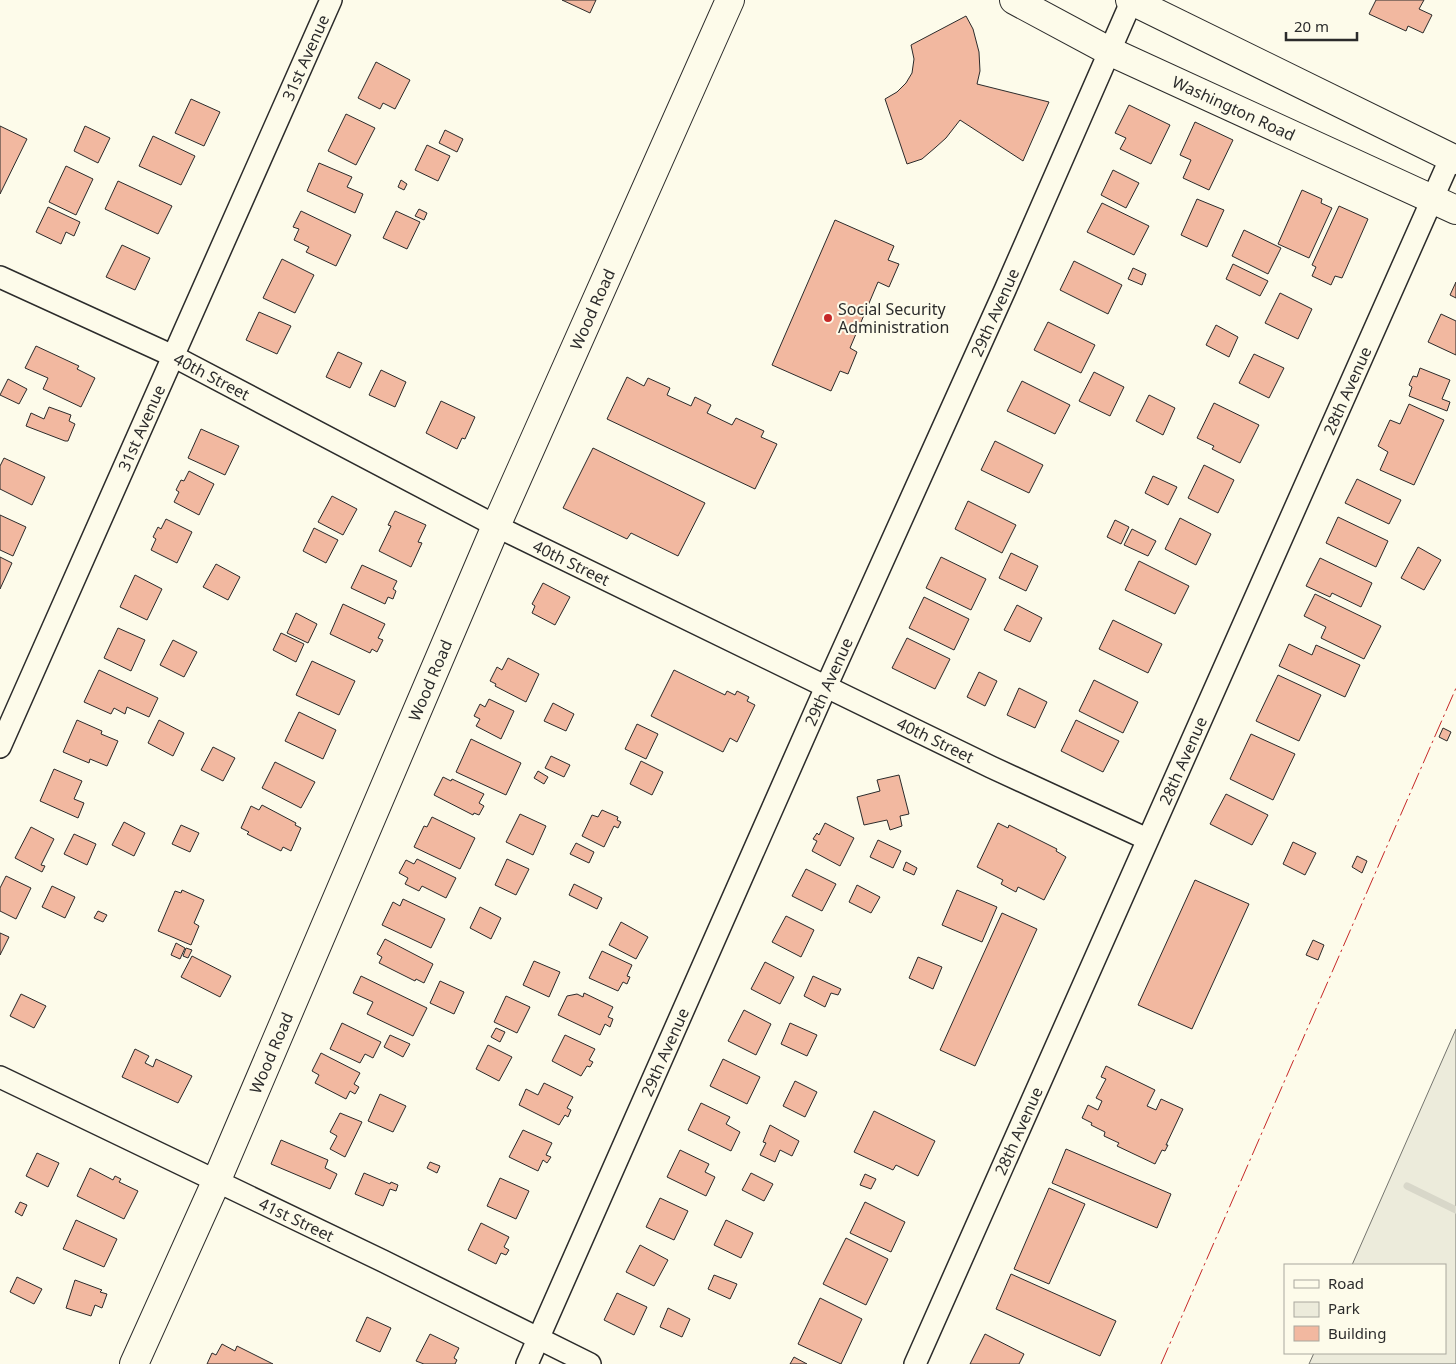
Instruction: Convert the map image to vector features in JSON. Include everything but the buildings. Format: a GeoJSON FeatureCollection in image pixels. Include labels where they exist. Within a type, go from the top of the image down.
{"type":"FeatureCollection","features":[{"type":"Feature","properties":{"kind":"street","name":"31st Avenue"},"geometry":{"type":"LineString","coordinates":[[0,747],[332,0]]}},
{"type":"Feature","properties":{"kind":"street","name":"Wood Road"},"geometry":{"type":"LineString","coordinates":[[134,1364],[216,1182],[496,526],[730,0]]}},
{"type":"Feature","properties":{"kind":"street","name":"Washington Road"},"geometry":{"type":"LineString","coordinates":[[1014,0],[1109,51],[1456,210]]}},
{"type":"Feature","properties":{"kind":"street","name":"29th Avenue"},"geometry":{"type":"LineString","coordinates":[[527,1364],[826,687],[1005,290],[1131,0]]}},
{"type":"Feature","properties":{"kind":"street"},"geometry":{"type":"LineString","coordinates":[[1131,0],[1453,158]]}},
{"type":"Feature","properties":{"kind":"street","name":"28th Avenue"},"geometry":{"type":"LineString","coordinates":[[915,1364],[1432,199],[1453,158]]}},
{"type":"Feature","properties":{"kind":"street","name":"40th Street"},"geometry":{"type":"LineString","coordinates":[[0,277],[173,356],[496,526],[668,608],[991,767],[1147,839]]}},
{"type":"Feature","properties":{"kind":"street","name":"41st Street"},"geometry":{"type":"LineString","coordinates":[[0,1077],[383,1261],[590,1364]]}},
{"type":"Feature","properties":{"kind":"green space"},"geometry":{"type":"Polygon","coordinates":[[[1456,1029],[1456,1364],[1309,1364],[1314,1354],[1446,1354],[1446,1264],[1352,1264],[1456,1029]]]}},
{"type":"Feature","properties":{"kind":"waterway"},"geometry":{"type":"LineString","coordinates":[[1407,1186],[1456,1210]]}},
{"type":"Feature","properties":{"kind":"power"},"geometry":{"type":"LineString","coordinates":[[1161,1364],[1456,688]]}},
{"type":"Feature","properties":{"kind":"place","name":"Social Security Administration"},"geometry":{"type":"Point","coordinates":[828,318]}}]}
